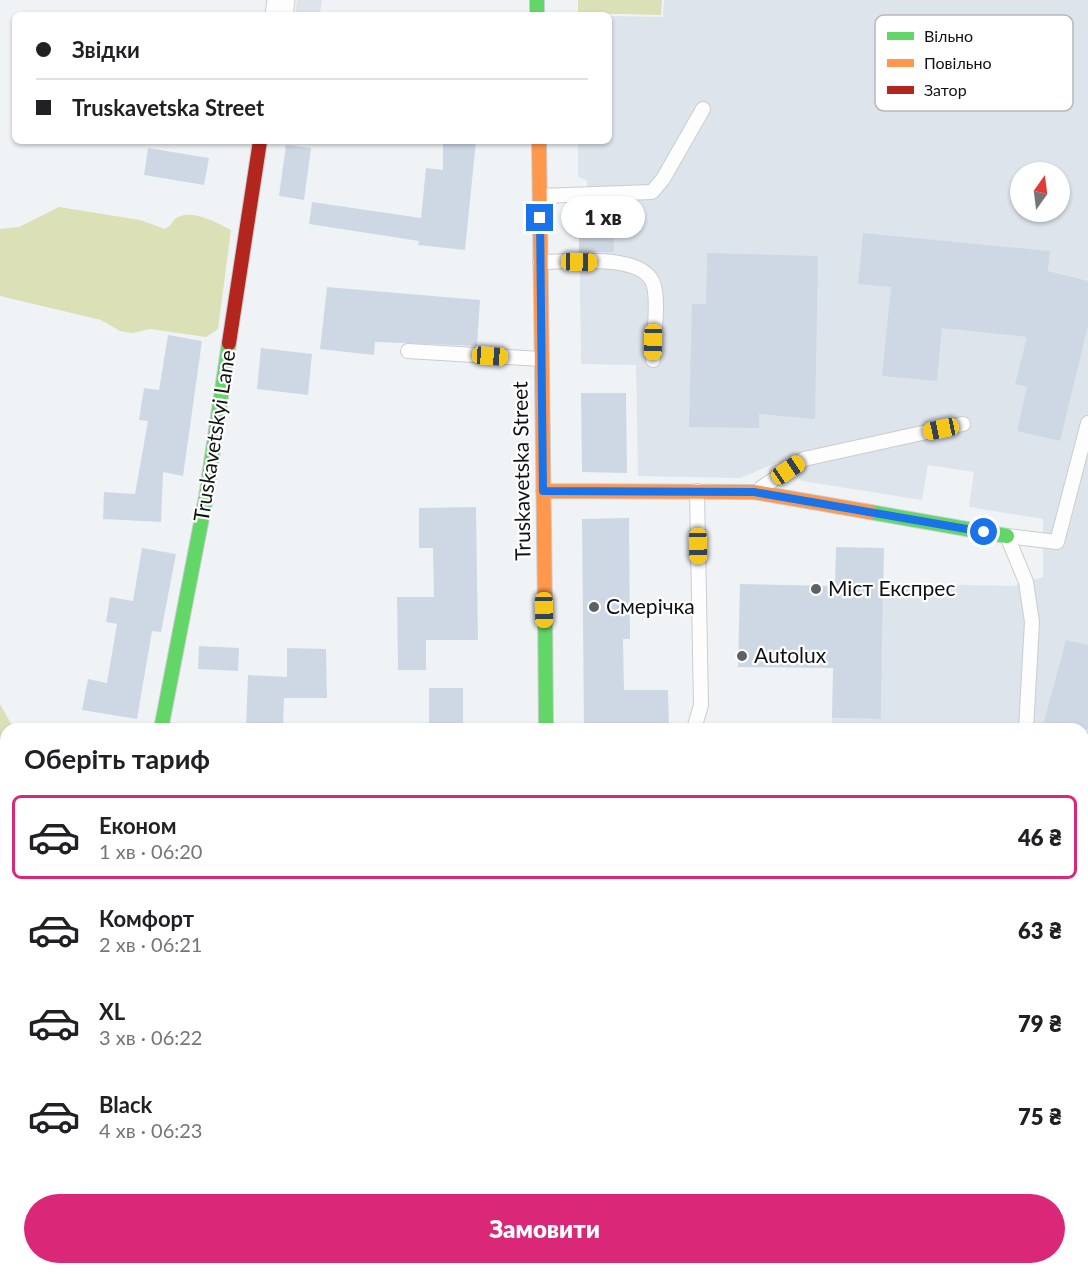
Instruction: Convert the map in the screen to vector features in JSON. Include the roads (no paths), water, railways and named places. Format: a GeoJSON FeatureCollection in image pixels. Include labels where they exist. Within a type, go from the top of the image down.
{"type":"FeatureCollection","features":[{"type":"Feature","properties":{"kind":"street","name":"Truskavetskyi Lane"},"geometry":{"type":"LineString","coordinates":[[162,723],[206,498],[260,144]]}},
{"type":"Feature","properties":{"kind":"street","name":"Truskavetska Street"},"geometry":{"type":"LineString","coordinates":[[539,144],[546,723]]}},
{"type":"Feature","properties":{"kind":"street"},"geometry":{"type":"LineString","coordinates":[[543,491],[754,492],[1007,536]]}},
{"type":"Feature","properties":{"kind":"lane"},"geometry":{"type":"LineString","coordinates":[[540,195],[652,192],[663,179],[703,109]]}},
{"type":"Feature","properties":{"kind":"lane"},"geometry":{"type":"LineString","coordinates":[[540,262],[629,263],[648,273],[654,287],[653,360]]}},
{"type":"Feature","properties":{"kind":"lane"},"geometry":{"type":"LineString","coordinates":[[408,351],[541,358]]}},
{"type":"Feature","properties":{"kind":"lane"},"geometry":{"type":"LineString","coordinates":[[1026,723],[1032,622],[1026,582],[1007,536],[1057,542],[1088,423]]}},
{"type":"Feature","properties":{"kind":"lane"},"geometry":{"type":"LineString","coordinates":[[754,492],[804,459],[963,424]]}},
{"type":"Feature","properties":{"kind":"lane"},"geometry":{"type":"LineString","coordinates":[[696,723],[701,705],[697,492]]}},
{"type":"Feature","properties":{"kind":"place","name":"Міст Експрес"},"geometry":{"type":"Point","coordinates":[816,589]}},
{"type":"Feature","properties":{"kind":"place","name":"Смерічка"},"geometry":{"type":"Point","coordinates":[594,607]}},
{"type":"Feature","properties":{"kind":"place","name":"Autolux"},"geometry":{"type":"Point","coordinates":[742,656]}}]}
